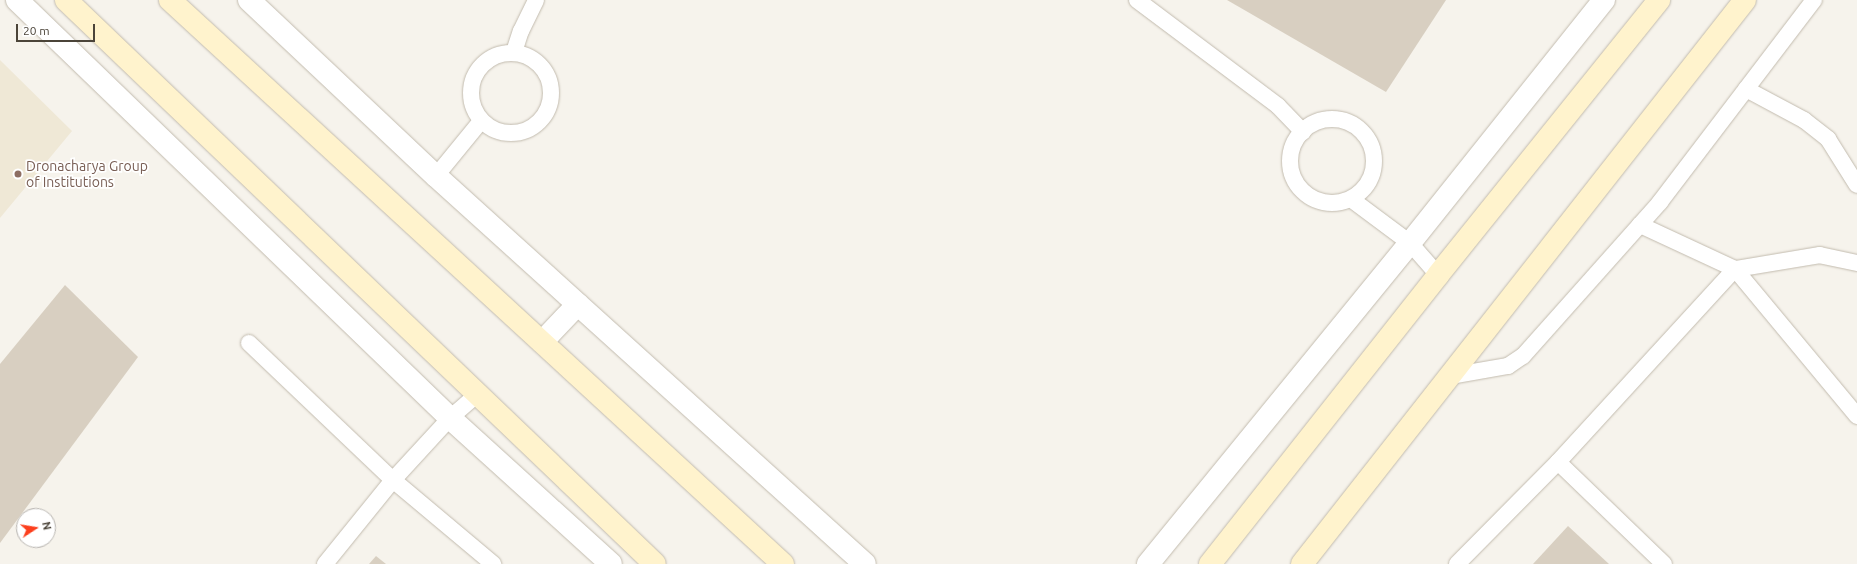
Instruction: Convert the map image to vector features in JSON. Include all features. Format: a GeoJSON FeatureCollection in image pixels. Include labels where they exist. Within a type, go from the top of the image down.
{"type":"FeatureCollection","features":[{"type":"Feature","properties":{"kind":"street"},"geometry":{"type":"LineString","coordinates":[[17,0],[450,418],[611,564]]}},
{"type":"Feature","properties":{"kind":"street"},"geometry":{"type":"LineString","coordinates":[[66,0],[655,564]]}},
{"type":"Feature","properties":{"kind":"street"},"geometry":{"type":"LineString","coordinates":[[170,0],[783,564]]}},
{"type":"Feature","properties":{"kind":"street"},"geometry":{"type":"LineString","coordinates":[[249,0],[436,176],[865,564]]}},
{"type":"Feature","properties":{"kind":"street"},"geometry":{"type":"LineString","coordinates":[[1148,564],[1410,243],[1604,0]]}},
{"type":"Feature","properties":{"kind":"street"},"geometry":{"type":"LineString","coordinates":[[1210,564],[1438,275],[1660,0]]}},
{"type":"Feature","properties":{"kind":"street"},"geometry":{"type":"LineString","coordinates":[[1302,564],[1744,0]]}},
{"type":"Feature","properties":{"kind":"street"},"geometry":{"type":"LineString","coordinates":[[542,342],[578,304]]}},
{"type":"Feature","properties":{"kind":"lane"},"geometry":{"type":"LineString","coordinates":[[514,52],[521,31],[536,0]]}},
{"type":"Feature","properties":{"kind":"lane"},"geometry":{"type":"LineString","coordinates":[[1137,0],[1278,106],[1303,132]]}},
{"type":"Feature","properties":{"kind":"lane"},"geometry":{"type":"LineString","coordinates":[[1450,376],[1508,366],[1523,356],[1660,202],[1814,0]]}},
{"type":"Feature","properties":{"kind":"lane"},"geometry":{"type":"LineString","coordinates":[[514,52],[527,56],[538,63],[546,73],[550,85],[551,97],[548,110],[540,120],[531,129],[518,133],[506,134],[492,130],[481,121],[474,109],[470,96],[471,82],[477,69],[487,59],[500,53],[514,52]]}},
{"type":"Feature","properties":{"kind":"lane"},"geometry":{"type":"LineString","coordinates":[[1746,90],[1804,120],[1828,139],[1857,185]]}},
{"type":"Feature","properties":{"kind":"lane"},"geometry":{"type":"LineString","coordinates":[[1334,119],[1347,122],[1358,128],[1367,138],[1372,150],[1374,164],[1370,178],[1363,190],[1351,199],[1338,203],[1323,202],[1310,197],[1299,187],[1292,174],[1290,160],[1293,146],[1309,126],[1321,120],[1334,119]]}},
{"type":"Feature","properties":{"kind":"lane"},"geometry":{"type":"LineString","coordinates":[[436,176],[481,121]]}},
{"type":"Feature","properties":{"kind":"lane"},"geometry":{"type":"LineString","coordinates":[[1351,199],[1410,243],[1438,275]]}},
{"type":"Feature","properties":{"kind":"lane"},"geometry":{"type":"LineString","coordinates":[[1640,225],[1735,269],[1857,416]]}},
{"type":"Feature","properties":{"kind":"lane"},"geometry":{"type":"LineString","coordinates":[[1457,564],[1558,462],[1735,269],[1820,255],[1857,263]]}},
{"type":"Feature","properties":{"kind":"lane"},"geometry":{"type":"LineString","coordinates":[[250,343],[392,480],[493,564]]}},
{"type":"Feature","properties":{"kind":"lane"},"geometry":{"type":"LineString","coordinates":[[325,564],[392,480],[450,418],[478,394]]}},
{"type":"Feature","properties":{"kind":"lane"},"geometry":{"type":"LineString","coordinates":[[1558,462],[1664,564]]}},
{"type":"Feature","properties":{"kind":"shaded area","name":"Dronacharya Group of Institutions"},"geometry":{"type":"Polygon","coordinates":[[[0,60],[72,131],[0,218],[0,60]]]}},
{"type":"Feature","properties":{"kind":"building"},"geometry":{"type":"Polygon","coordinates":[[[1227,0],[1446,0],[1386,92],[1227,0]]]}},
{"type":"Feature","properties":{"kind":"building"},"geometry":{"type":"Polygon","coordinates":[[[65,285],[138,357],[26,508],[16,508],[16,521],[0,543],[0,364],[65,285]]]}},
{"type":"Feature","properties":{"kind":"building"},"geometry":{"type":"Polygon","coordinates":[[[1568,526],[1609,564],[1533,564],[1568,526]]]}},
{"type":"Feature","properties":{"kind":"building"},"geometry":{"type":"Polygon","coordinates":[[[376,556],[386,564],[369,564],[376,556]]]}},
{"type":"Feature","properties":{"kind":"place","name":"Dronacharya Group of Institutions"},"geometry":{"type":"Point","coordinates":[18,174]}}]}
